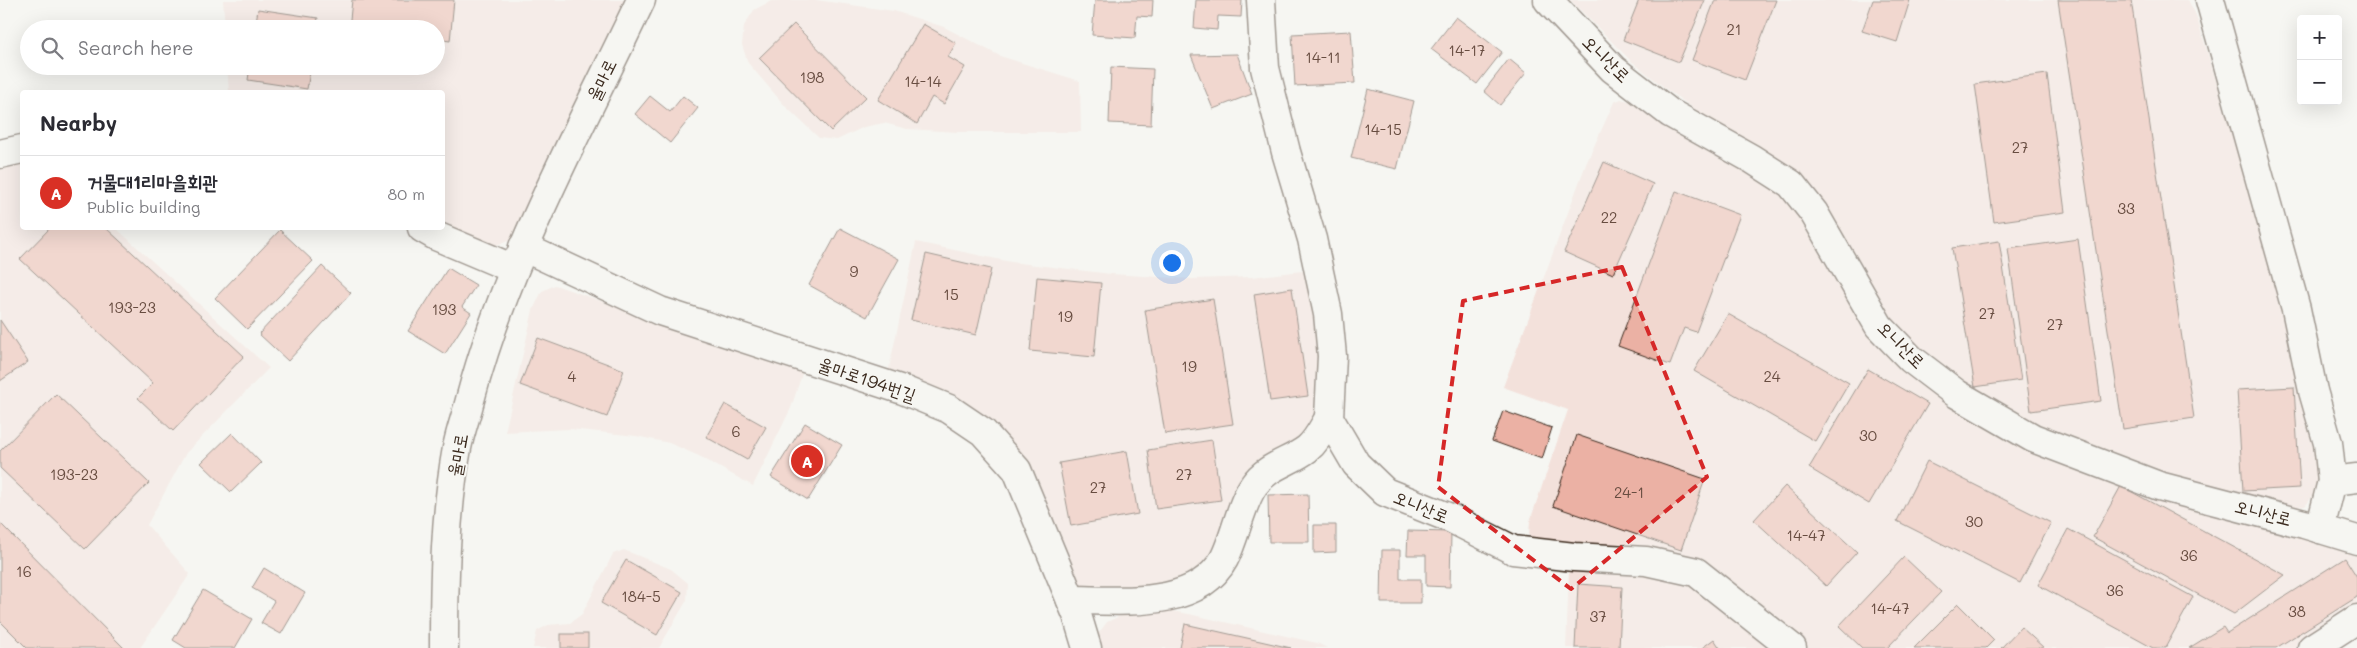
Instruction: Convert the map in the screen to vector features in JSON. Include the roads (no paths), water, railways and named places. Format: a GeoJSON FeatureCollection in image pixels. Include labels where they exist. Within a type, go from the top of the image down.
{"type":"FeatureCollection","features":[{"type":"Feature","properties":{"kind":"street","name":"율마로"},"geometry":{"type":"LineString","coordinates":[[444,648],[448,518],[457,448],[477,374],[518,258],[640,0]]}},
{"type":"Feature","properties":{"kind":"street"},"geometry":{"type":"LineString","coordinates":[[1071,600],[1141,599],[1177,594],[1207,581],[1224,559],[1254,485],[1273,467],[1307,449],[1318,437],[1329,418],[1332,356],[1328,314],[1312,239],[1286,152],[1265,68],[1261,0]]}},
{"type":"Feature","properties":{"kind":"street","name":"오니산로"},"geometry":{"type":"LineString","coordinates":[[1548,0],[1613,70],[1670,113],[1752,159],[1791,184],[1814,213],[1879,326],[1911,359],[1957,394],[2033,438],[2159,486],[2320,528],[2357,540]]}},
{"type":"Feature","properties":{"kind":"street"},"geometry":{"type":"LineString","coordinates":[[2210,0],[2296,309],[2313,391],[2328,443],[2344,479],[2320,528]]}},
{"type":"Feature","properties":{"kind":"street"},"geometry":{"type":"LineString","coordinates":[[0,154],[20,149]]}},
{"type":"Feature","properties":{"kind":"street"},"geometry":{"type":"LineString","coordinates":[[426,230],[436,236],[518,258]]}},
{"type":"Feature","properties":{"kind":"street","name":"율마로194번길"},"geometry":{"type":"LineString","coordinates":[[518,258],[660,312],[903,390],[949,410],[976,427],[983,432],[1016,470],[1071,600],[1087,648]]}},
{"type":"Feature","properties":{"kind":"street","name":"오니산로"},"geometry":{"type":"LineString","coordinates":[[1329,418],[1356,464],[1385,492],[1450,518],[1513,550],[1574,557],[1646,561],[1696,572],[1792,648]]}},
{"type":"Feature","properties":{"kind":"street"},"geometry":{"type":"LineString","coordinates":[[2312,648],[2357,619]]}},
{"type":"Feature","properties":{"kind":"place","name":"거물대1리마을회관"},"geometry":{"type":"Point","coordinates":[807,461]}}]}
